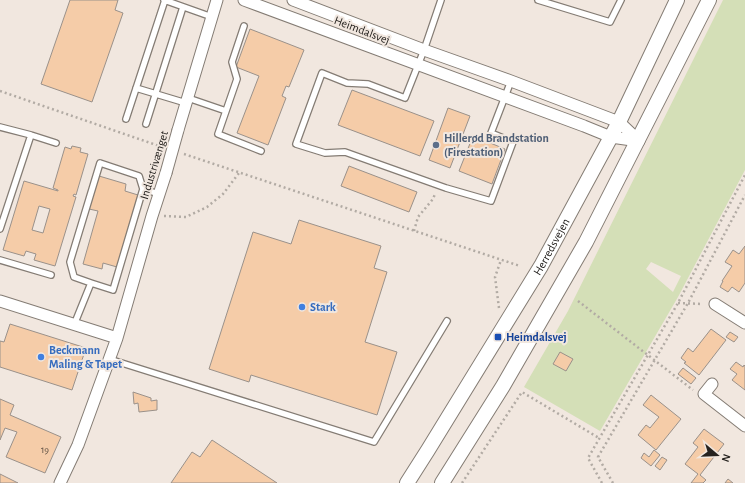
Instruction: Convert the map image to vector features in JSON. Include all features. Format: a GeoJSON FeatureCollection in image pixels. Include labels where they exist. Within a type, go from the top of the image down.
{"type":"FeatureCollection","features":[{"type":"Feature","properties":{"kind":"street","name":"Industrivænget"},"geometry":{"type":"LineString","coordinates":[[60,483],[78,445],[116,338],[217,0]]}},
{"type":"Feature","properties":{"kind":"street","name":"Heimdalsvej"},"geometry":{"type":"LineString","coordinates":[[244,0],[611,137],[639,141]]}},
{"type":"Feature","properties":{"kind":"street","name":"Heimdalsvej"},"geometry":{"type":"LineString","coordinates":[[293,0],[619,122],[639,141]]}},
{"type":"Feature","properties":{"kind":"street","name":"Herredsvejen"},"geometry":{"type":"LineString","coordinates":[[406,483],[428,450],[541,266],[619,122],[677,0]]}},
{"type":"Feature","properties":{"kind":"street"},"geometry":{"type":"LineString","coordinates":[[442,483],[503,386],[582,249],[639,141],[709,0]]}},
{"type":"Feature","properties":{"kind":"street"},"geometry":{"type":"LineString","coordinates":[[0,301],[116,338]]}},
{"type":"Feature","properties":{"kind":"street"},"geometry":{"type":"LineString","coordinates":[[715,304],[744,319]]}},
{"type":"Feature","properties":{"kind":"street"},"geometry":{"type":"LineString","coordinates":[[712,384],[704,394],[745,426]]}},
{"type":"Feature","properties":{"kind":"lane"},"geometry":{"type":"LineString","coordinates":[[126,119],[165,0],[212,17]]}},
{"type":"Feature","properties":{"kind":"lane"},"geometry":{"type":"LineString","coordinates":[[441,0],[424,50],[405,98],[368,84],[347,83],[322,73],[296,144],[325,153],[345,152],[438,185],[491,201],[513,142],[491,133],[511,81]]}},
{"type":"Feature","properties":{"kind":"lane"},"geometry":{"type":"LineString","coordinates":[[538,0],[610,22],[621,0]]}},
{"type":"Feature","properties":{"kind":"lane"},"geometry":{"type":"LineString","coordinates":[[146,124],[183,7]]}},
{"type":"Feature","properties":{"kind":"lane"},"geometry":{"type":"LineString","coordinates":[[244,26],[232,62],[237,79],[218,134],[261,151]]}},
{"type":"Feature","properties":{"kind":"lane"},"geometry":{"type":"LineString","coordinates":[[136,88],[226,111]]}},
{"type":"Feature","properties":{"kind":"lane"},"geometry":{"type":"LineString","coordinates":[[0,127],[31,135],[56,144]]}},
{"type":"Feature","properties":{"kind":"lane"},"geometry":{"type":"LineString","coordinates":[[0,229],[31,135]]}},
{"type":"Feature","properties":{"kind":"lane"},"geometry":{"type":"LineString","coordinates":[[100,162],[139,176],[143,189],[113,290],[91,283],[74,277],[70,262],[100,162]]}},
{"type":"Feature","properties":{"kind":"lane"},"geometry":{"type":"LineString","coordinates":[[143,189],[159,194]]}},
{"type":"Feature","properties":{"kind":"lane"},"geometry":{"type":"LineString","coordinates":[[0,260],[51,275]]}},
{"type":"Feature","properties":{"kind":"lane"},"geometry":{"type":"LineString","coordinates":[[74,325],[91,283]]}},
{"type":"Feature","properties":{"kind":"lane"},"geometry":{"type":"LineString","coordinates":[[109,359],[374,442],[447,321]]}},
{"type":"Feature","properties":{"kind":"path"},"geometry":{"type":"LineString","coordinates":[[0,91],[169,149]]}},
{"type":"Feature","properties":{"kind":"path"},"geometry":{"type":"LineString","coordinates":[[184,154],[520,266]]}},
{"type":"Feature","properties":{"kind":"path"},"geometry":{"type":"LineString","coordinates":[[152,216],[186,217],[208,206],[223,194],[239,173]]}},
{"type":"Feature","properties":{"kind":"path"},"geometry":{"type":"LineString","coordinates":[[602,483],[588,458],[678,303],[745,175]]}},
{"type":"Feature","properties":{"kind":"path"},"geometry":{"type":"LineString","coordinates":[[414,231],[418,217],[433,199],[438,185]]}},
{"type":"Feature","properties":{"kind":"path"},"geometry":{"type":"LineString","coordinates":[[613,483],[598,457],[688,303],[745,195]]}},
{"type":"Feature","properties":{"kind":"path"},"geometry":{"type":"LineString","coordinates":[[496,314],[499,308],[495,277],[501,260]]}},
{"type":"Feature","properties":{"kind":"path"},"geometry":{"type":"LineString","coordinates":[[578,301],[697,393],[704,394]]}},
{"type":"Feature","properties":{"kind":"path"},"geometry":{"type":"LineString","coordinates":[[678,303],[715,304]]}},
{"type":"Feature","properties":{"kind":"path"},"geometry":{"type":"LineString","coordinates":[[462,483],[522,392],[599,438]]}},
{"type":"Feature","properties":{"kind":"green space"},"geometry":{"type":"Polygon","coordinates":[[[723,0],[745,0],[745,170],[678,297],[600,431],[524,387],[568,311],[723,0]],[[651,262],[646,269],[673,292],[681,276],[651,262]]]}},
{"type":"Feature","properties":{"kind":"building"},"geometry":{"type":"Polygon","coordinates":[[[70,0],[118,0],[115,10],[123,13],[92,102],[41,84],[70,0]]]}},
{"type":"Feature","properties":{"kind":"building"},"geometry":{"type":"Polygon","coordinates":[[[250,29],[304,50],[289,87],[286,86],[282,96],[286,98],[268,145],[237,133],[259,76],[236,67],[250,29]]]}},
{"type":"Feature","properties":{"kind":"building"},"geometry":{"type":"Polygon","coordinates":[[[352,90],[434,121],[420,156],[338,125],[352,90]]]}},
{"type":"Feature","properties":{"kind":"building"},"geometry":{"type":"Polygon","coordinates":[[[448,108],[470,116],[450,168],[429,160],[448,108]]]}},
{"type":"Feature","properties":{"kind":"building"},"geometry":{"type":"Polygon","coordinates":[[[473,136],[505,149],[492,184],[459,171],[473,136]]]}},
{"type":"Feature","properties":{"kind":"building"},"geometry":{"type":"Polygon","coordinates":[[[72,146],[81,148],[80,152],[88,154],[76,195],[74,194],[73,196],[76,197],[55,266],[34,260],[36,254],[26,251],[24,256],[3,250],[24,181],[58,191],[53,188],[65,147],[71,149],[72,146]],[[39,206],[32,230],[43,233],[50,209],[39,206]]]}},
{"type":"Feature","properties":{"kind":"building"},"geometry":{"type":"Polygon","coordinates":[[[349,166],[417,192],[409,212],[341,186],[349,166]]]}},
{"type":"Feature","properties":{"kind":"building"},"geometry":{"type":"Polygon","coordinates":[[[99,176],[126,184],[125,191],[138,195],[117,267],[103,263],[102,269],[83,264],[98,211],[89,209],[99,176]]]}},
{"type":"Feature","properties":{"kind":"building","name":"Stark"},"geometry":{"type":"Polygon","coordinates":[[[299,220],[381,246],[374,268],[387,272],[365,342],[397,352],[377,415],[251,375],[249,382],[209,369],[253,232],[291,244],[299,220]]]}},
{"type":"Feature","properties":{"kind":"building"},"geometry":{"type":"Polygon","coordinates":[[[745,246],[745,283],[739,292],[732,287],[728,292],[720,287],[722,281],[732,266],[725,262],[733,250],[739,254],[745,246]]]}},
{"type":"Feature","properties":{"kind":"building","name":"Beckmann Maling & Tapet"},"geometry":{"type":"Polygon","coordinates":[[[10,324],[86,348],[72,390],[0,367],[0,341],[4,342],[10,324]]]}},
{"type":"Feature","properties":{"kind":"building"},"geometry":{"type":"Polygon","coordinates":[[[711,329],[726,340],[699,375],[684,363],[686,362],[681,358],[688,348],[693,352],[711,329]]]}},
{"type":"Feature","properties":{"kind":"building"},"geometry":{"type":"Polygon","coordinates":[[[730,332],[738,337],[734,342],[726,337],[730,332]]]}},
{"type":"Feature","properties":{"kind":"building"},"geometry":{"type":"Polygon","coordinates":[[[560,352],[573,359],[566,371],[553,364],[560,352]]]}},
{"type":"Feature","properties":{"kind":"building"},"geometry":{"type":"Polygon","coordinates":[[[736,362],[743,367],[744,365],[745,366],[745,390],[732,380],[737,374],[730,369],[736,362]]]}},
{"type":"Feature","properties":{"kind":"building"},"geometry":{"type":"Polygon","coordinates":[[[683,368],[696,378],[691,384],[678,374],[683,368]]]}},
{"type":"Feature","properties":{"kind":"building"},"geometry":{"type":"Polygon","coordinates":[[[133,392],[151,398],[151,401],[157,400],[157,410],[139,412],[138,403],[134,404],[133,392]]]}},
{"type":"Feature","properties":{"kind":"building"},"geometry":{"type":"Polygon","coordinates":[[[651,395],[681,419],[656,450],[638,435],[646,425],[650,428],[659,417],[643,405],[651,395]]]}},
{"type":"Feature","properties":{"kind":"building"},"geometry":{"type":"Polygon","coordinates":[[[0,399],[14,405],[10,415],[61,437],[45,473],[6,457],[17,432],[5,428],[0,440],[0,399]]]}},
{"type":"Feature","properties":{"kind":"building"},"geometry":{"type":"Polygon","coordinates":[[[704,429],[724,444],[700,475],[706,480],[703,483],[691,483],[698,474],[685,464],[698,447],[693,443],[704,429]]]}},
{"type":"Feature","properties":{"kind":"building"},"geometry":{"type":"Polygon","coordinates":[[[212,440],[277,483],[171,483],[192,452],[200,457],[212,440]]]}},
{"type":"Feature","properties":{"kind":"building"},"geometry":{"type":"Polygon","coordinates":[[[654,450],[660,455],[651,466],[641,458],[644,453],[649,457],[654,450]]]}},
{"type":"Feature","properties":{"kind":"building"},"geometry":{"type":"Polygon","coordinates":[[[662,457],[667,460],[660,470],[655,466],[662,457]]]}},
{"type":"Feature","properties":{"kind":"building"},"geometry":{"type":"Polygon","coordinates":[[[0,474],[18,483],[0,483],[0,474]]]}},
{"type":"Feature","properties":{"kind":"building"},"geometry":{"type":"Polygon","coordinates":[[[728,479],[733,483],[725,483],[728,479]]]}},
{"type":"Feature","properties":{"kind":"place","name":"Hillerød Brandstation (Firestation)"},"geometry":{"type":"Point","coordinates":[436,145]}},
{"type":"Feature","properties":{"kind":"place","name":"Stark"},"geometry":{"type":"Point","coordinates":[302,307]}},
{"type":"Feature","properties":{"kind":"place","name":"Heimdalsvej"},"geometry":{"type":"Point","coordinates":[498,337]}},
{"type":"Feature","properties":{"kind":"place","name":"Beckmann Maling & Tapet"},"geometry":{"type":"Point","coordinates":[41,357]}}]}
